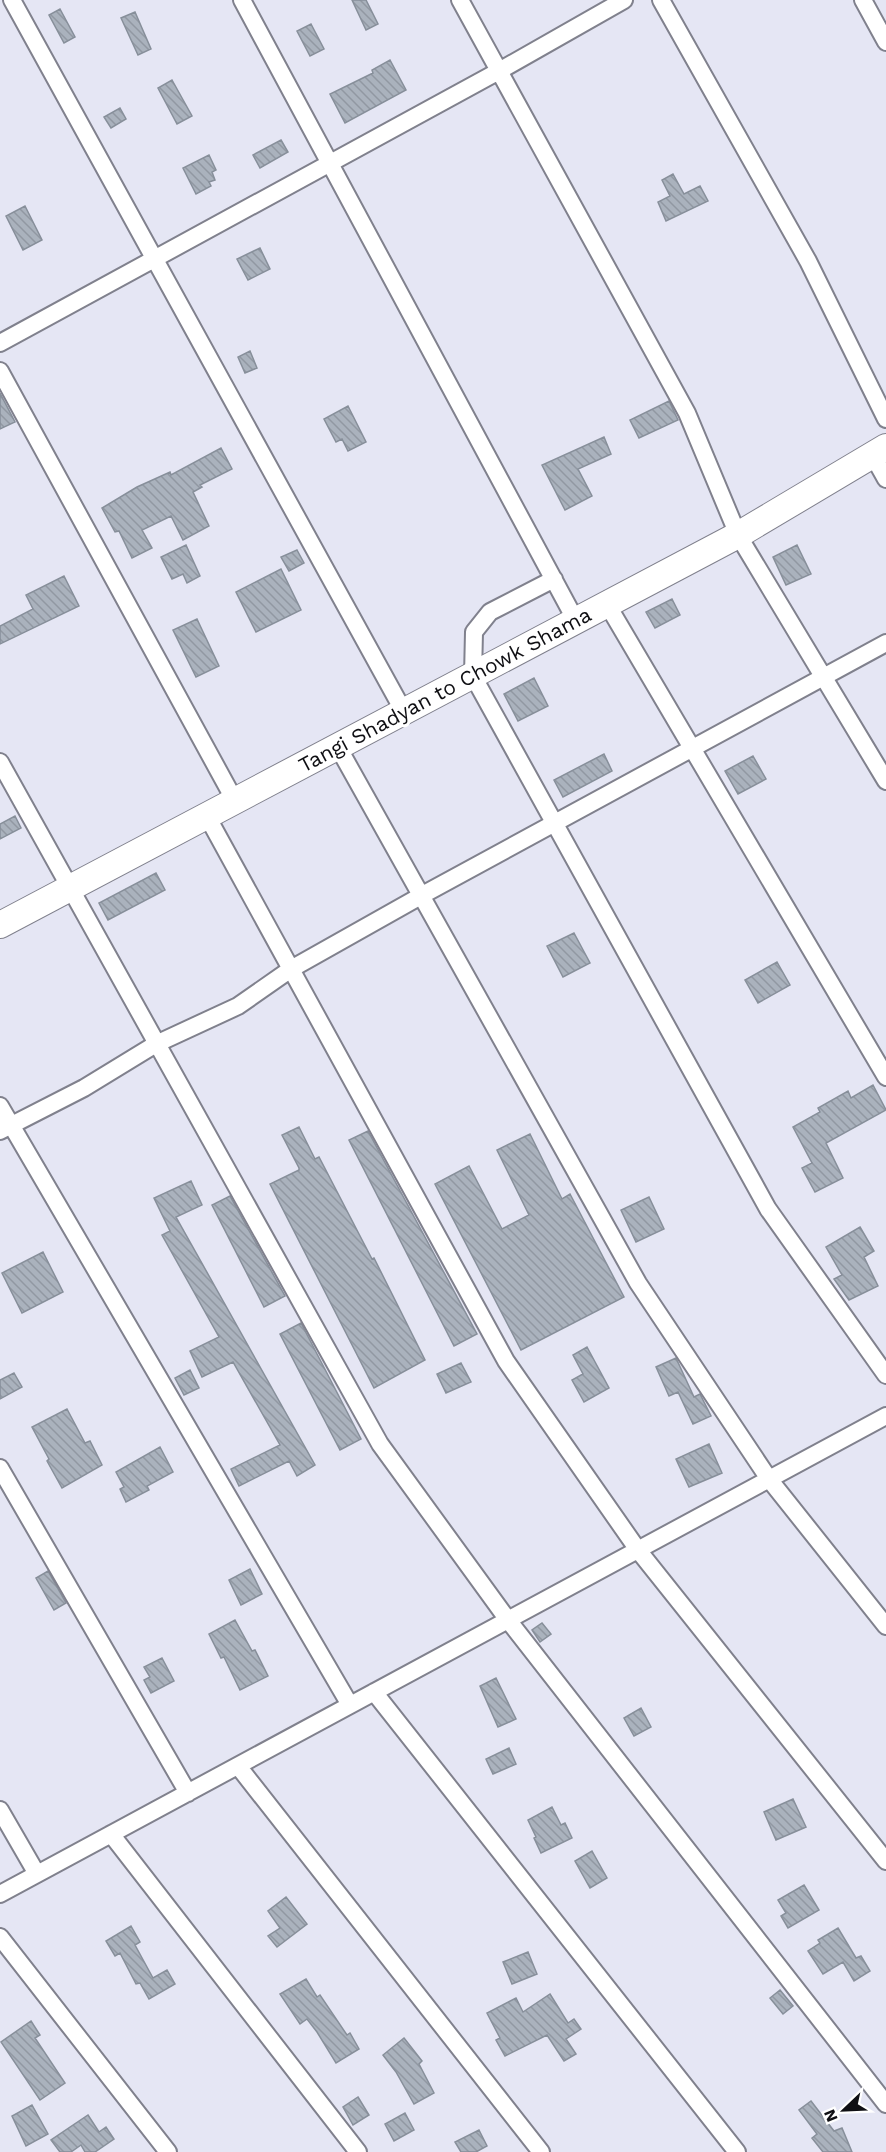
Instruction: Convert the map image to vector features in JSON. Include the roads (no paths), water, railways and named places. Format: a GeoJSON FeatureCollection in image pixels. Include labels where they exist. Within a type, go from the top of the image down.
{"type":"FeatureCollection","features":[{"type":"Feature","properties":{"kind":"main road","name":"Tangi Shadyan to Chowk Shama"},"geometry":{"type":"LineString","coordinates":[[0,925],[738,534],[879,451]]}},
{"type":"Feature","properties":{"kind":"street"},"geometry":{"type":"LineString","coordinates":[[12,0],[404,712]]}},
{"type":"Feature","properties":{"kind":"street"},"geometry":{"type":"LineString","coordinates":[[242,0],[576,621]]}},
{"type":"Feature","properties":{"kind":"street"},"geometry":{"type":"LineString","coordinates":[[460,0],[687,413],[738,534],[886,781]]}},
{"type":"Feature","properties":{"kind":"street"},"geometry":{"type":"LineString","coordinates":[[0,343],[499,71],[624,0]]}},
{"type":"Feature","properties":{"kind":"street"},"geometry":{"type":"LineString","coordinates":[[661,0],[808,261],[886,419]]}},
{"type":"Feature","properties":{"kind":"street"},"geometry":{"type":"LineString","coordinates":[[863,0],[886,42]]}},
{"type":"Feature","properties":{"kind":"street"},"geometry":{"type":"LineString","coordinates":[[0,371],[235,801]]}},
{"type":"Feature","properties":{"kind":"street"},"geometry":{"type":"LineString","coordinates":[[879,451],[886,479]]}},
{"type":"Feature","properties":{"kind":"street"},"geometry":{"type":"LineString","coordinates":[[554,579],[490,612],[474,632],[473,676],[768,1209],[886,1375]]}},
{"type":"Feature","properties":{"kind":"street"},"geometry":{"type":"LineString","coordinates":[[607,604],[886,1077]]}},
{"type":"Feature","properties":{"kind":"street"},"geometry":{"type":"LineString","coordinates":[[6,1128],[84,1088],[156,1044],[238,1005],[291,969],[421,896],[886,643]]}},
{"type":"Feature","properties":{"kind":"street"},"geometry":{"type":"LineString","coordinates":[[338,747],[638,1283],[769,1479],[886,1626]]}},
{"type":"Feature","properties":{"kind":"street"},"geometry":{"type":"LineString","coordinates":[[0,762],[380,1444],[508,1620],[886,2104]]}},
{"type":"Feature","properties":{"kind":"street"},"geometry":{"type":"LineString","coordinates":[[207,816],[506,1361],[638,1550],[886,1861]]}},
{"type":"Feature","properties":{"kind":"street"},"geometry":{"type":"LineString","coordinates":[[0,1106],[6,1128],[350,1705]]}},
{"type":"Feature","properties":{"kind":"street"},"geometry":{"type":"LineString","coordinates":[[0,1894],[886,1416]]}},
{"type":"Feature","properties":{"kind":"street"},"geometry":{"type":"LineString","coordinates":[[0,1468],[188,1792]]}},
{"type":"Feature","properties":{"kind":"street"},"geometry":{"type":"LineString","coordinates":[[374,1692],[736,2152]]}},
{"type":"Feature","properties":{"kind":"street"},"geometry":{"type":"LineString","coordinates":[[238,1766],[541,2152]]}},
{"type":"Feature","properties":{"kind":"street"},"geometry":{"type":"LineString","coordinates":[[0,1810],[37,1874]]}},
{"type":"Feature","properties":{"kind":"street"},"geometry":{"type":"LineString","coordinates":[[111,1834],[358,2152]]}},
{"type":"Feature","properties":{"kind":"street"},"geometry":{"type":"LineString","coordinates":[[0,1937],[168,2152]]}}]}
